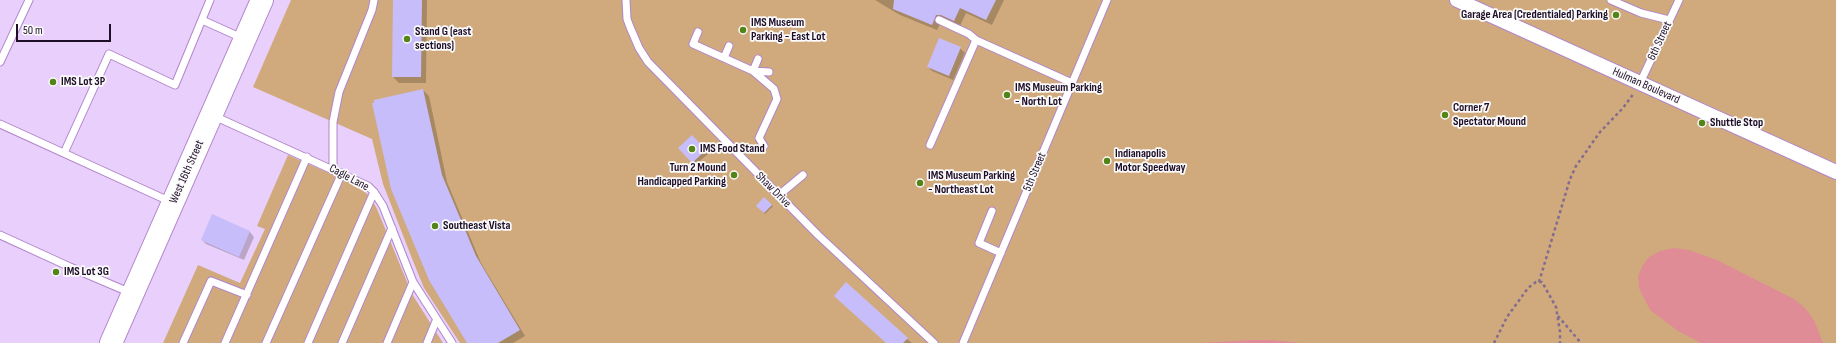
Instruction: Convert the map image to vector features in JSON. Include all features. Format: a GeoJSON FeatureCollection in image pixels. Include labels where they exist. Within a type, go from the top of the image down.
{"type":"FeatureCollection","features":[{"type":"Feature","properties":{"kind":"main road","name":"West 16th Street"},"geometry":{"type":"LineString","coordinates":[[111,343],[262,0]]}},
{"type":"Feature","properties":{"kind":"street","name":"Hulman Boulevard"},"geometry":{"type":"LineString","coordinates":[[1457,0],[1836,172]]}},
{"type":"Feature","properties":{"kind":"lane"},"geometry":{"type":"LineString","coordinates":[[0,62],[29,0]]}},
{"type":"Feature","properties":{"kind":"lane"},"geometry":{"type":"LineString","coordinates":[[64,153],[109,54],[175,85],[210,0]]}},
{"type":"Feature","properties":{"kind":"lane"},"geometry":{"type":"LineString","coordinates":[[333,169],[333,122],[339,92],[372,10],[374,0]]}},
{"type":"Feature","properties":{"kind":"lane","name":"Shaw Drive"},"geometry":{"type":"LineString","coordinates":[[626,0],[627,19],[639,48],[648,62],[824,240],[934,343]]}},
{"type":"Feature","properties":{"kind":"lane","name":"5th Street"},"geometry":{"type":"LineString","coordinates":[[963,343],[1107,0]]}},
{"type":"Feature","properties":{"kind":"lane"},"geometry":{"type":"LineString","coordinates":[[1611,0],[1626,3],[1641,13],[1670,20]]}},
{"type":"Feature","properties":{"kind":"lane","name":"6th Street"},"geometry":{"type":"LineString","coordinates":[[1640,83],[1679,0]]}},
{"type":"Feature","properties":{"kind":"lane"},"geometry":{"type":"LineString","coordinates":[[202,20],[245,39]]}},
{"type":"Feature","properties":{"kind":"lane"},"geometry":{"type":"LineString","coordinates":[[939,20],[969,34],[976,40],[1072,83]]}},
{"type":"Feature","properties":{"kind":"lane"},"geometry":{"type":"LineString","coordinates":[[698,32],[693,44],[753,71],[774,89],[777,99],[774,114],[759,138],[764,146]]}},
{"type":"Feature","properties":{"kind":"lane"},"geometry":{"type":"LineString","coordinates":[[930,145],[976,40]]}},
{"type":"Feature","properties":{"kind":"lane"},"geometry":{"type":"LineString","coordinates":[[724,58],[729,46]]}},
{"type":"Feature","properties":{"kind":"lane"},"geometry":{"type":"LineString","coordinates":[[753,71],[758,59]]}},
{"type":"Feature","properties":{"kind":"lane"},"geometry":{"type":"LineString","coordinates":[[753,71],[769,72]]}},
{"type":"Feature","properties":{"kind":"lane","name":"Cagle Lane"},"geometry":{"type":"LineString","coordinates":[[212,115],[342,173],[363,183],[374,192],[383,206],[413,282],[436,321],[452,343]]}},
{"type":"Feature","properties":{"kind":"lane"},"geometry":{"type":"LineString","coordinates":[[0,124],[173,203]]}},
{"type":"Feature","properties":{"kind":"lane"},"geometry":{"type":"LineString","coordinates":[[226,343],[307,157]]}},
{"type":"Feature","properties":{"kind":"lane"},"geometry":{"type":"LineString","coordinates":[[266,343],[342,173]]}},
{"type":"Feature","properties":{"kind":"lane"},"geometry":{"type":"LineString","coordinates":[[779,195],[803,175]]}},
{"type":"Feature","properties":{"kind":"lane"},"geometry":{"type":"LineString","coordinates":[[308,343],[374,192]]}},
{"type":"Feature","properties":{"kind":"lane"},"geometry":{"type":"LineString","coordinates":[[992,211],[979,243],[1001,253]]}},
{"type":"Feature","properties":{"kind":"lane"},"geometry":{"type":"LineString","coordinates":[[342,343],[392,228]]}},
{"type":"Feature","properties":{"kind":"lane"},"geometry":{"type":"LineString","coordinates":[[0,235],[70,268],[133,293]]}},
{"type":"Feature","properties":{"kind":"lane"},"geometry":{"type":"LineString","coordinates":[[183,343],[210,281],[247,295]]}},
{"type":"Feature","properties":{"kind":"lane"},"geometry":{"type":"LineString","coordinates":[[386,343],[413,282]]}},
{"type":"Feature","properties":{"kind":"lane"},"geometry":{"type":"LineString","coordinates":[[427,343],[436,321]]}},
{"type":"Feature","properties":{"kind":"path"},"geometry":{"type":"LineString","coordinates":[[1539,282],[1570,179],[1576,166],[1600,132],[1623,108],[1640,83]]}},
{"type":"Feature","properties":{"kind":"path"},"geometry":{"type":"LineString","coordinates":[[1494,343],[1508,317],[1528,288],[1536,282],[1542,282],[1556,307],[1560,332],[1560,343]]}},
{"type":"Feature","properties":{"kind":"path"},"geometry":{"type":"LineString","coordinates":[[1557,314],[1562,323],[1581,343]]}},
{"type":"Feature","properties":{"kind":"shaded area","name":"Indianapolis Motor Speedway"},"geometry":{"type":"Polygon","coordinates":[[[291,0],[1836,0],[1836,343],[460,343],[424,288],[383,184],[372,139],[253,87],[291,0]]]}},
{"type":"Feature","properties":{"kind":"shaded area"},"geometry":{"type":"Polygon","coordinates":[[[288,155],[354,184],[370,196],[377,209],[412,294],[443,343],[163,343],[198,265],[240,283],[265,229],[257,226],[288,155]]]}},
{"type":"Feature","properties":{"kind":"shaded area"},"geometry":{"type":"Polygon","coordinates":[[[1674,248],[1689,250],[1717,260],[1794,299],[1805,308],[1814,320],[1823,343],[1701,343],[1678,331],[1650,310],[1639,288],[1638,276],[1649,257],[1660,251],[1674,248]]]}},
{"type":"Feature","properties":{"kind":"shaded area"},"geometry":{"type":"Polygon","coordinates":[[[1250,340],[1272,340],[1301,343],[1202,343],[1250,340]]]}},
{"type":"Feature","properties":{"kind":"building","name":"Stand G (east sections)"},"geometry":{"type":"Polygon","coordinates":[[[393,0],[422,0],[421,77],[392,77],[393,0]]]}},
{"type":"Feature","properties":{"kind":"building"},"geometry":{"type":"Polygon","coordinates":[[[894,0],[996,0],[986,20],[960,8],[954,21],[941,15],[936,15],[932,25],[893,9],[894,0]]]}},
{"type":"Feature","properties":{"kind":"building"},"geometry":{"type":"Polygon","coordinates":[[[939,38],[961,47],[949,76],[927,67],[939,38]]]}},
{"type":"Feature","properties":{"kind":"building","name":"Southeast Vista"},"geometry":{"type":"Polygon","coordinates":[[[423,89],[442,175],[476,256],[520,330],[498,343],[467,343],[429,280],[391,189],[372,103],[374,103],[374,100],[423,89]]]}},
{"type":"Feature","properties":{"kind":"building","name":"IMS Food Stand"},"geometry":{"type":"Polygon","coordinates":[[[692,135],[706,150],[692,163],[678,148],[692,135]]]}},
{"type":"Feature","properties":{"kind":"building"},"geometry":{"type":"Polygon","coordinates":[[[764,197],[772,205],[764,213],[756,206],[764,197]]]}},
{"type":"Feature","properties":{"kind":"building"},"geometry":{"type":"Polygon","coordinates":[[[212,214],[250,231],[239,257],[201,240],[212,214]]]}},
{"type":"Feature","properties":{"kind":"building"},"geometry":{"type":"Polygon","coordinates":[[[846,282],[908,338],[903,343],[886,343],[834,296],[846,282]]]}},
{"type":"Feature","properties":{"kind":"place","name":"Garage Area (Credentialed) Parking"},"geometry":{"type":"Point","coordinates":[1616,15]}},
{"type":"Feature","properties":{"kind":"place","name":"IMS Museum Parking - East Lot"},"geometry":{"type":"Point","coordinates":[743,30]}},
{"type":"Feature","properties":{"kind":"place","name":"Stand G (east sections)"},"geometry":{"type":"Point","coordinates":[407,39]}},
{"type":"Feature","properties":{"kind":"place","name":"IMS Lot 3P"},"geometry":{"type":"Point","coordinates":[53,82]}},
{"type":"Feature","properties":{"kind":"place","name":"IMS Museum Parking - North Lot"},"geometry":{"type":"Point","coordinates":[1007,95]}},
{"type":"Feature","properties":{"kind":"place","name":"Corner 7 Spectator Mound"},"geometry":{"type":"Point","coordinates":[1445,115]}},
{"type":"Feature","properties":{"kind":"place","name":"Shuttle Stop"},"geometry":{"type":"Point","coordinates":[1702,123]}},
{"type":"Feature","properties":{"kind":"place","name":"IMS Food Stand"},"geometry":{"type":"Point","coordinates":[692,149]}},
{"type":"Feature","properties":{"kind":"place","name":"Indianapolis Motor Speedway"},"geometry":{"type":"Point","coordinates":[1107,161]}},
{"type":"Feature","properties":{"kind":"place","name":"Turn 2 Mound Handicapped Parking"},"geometry":{"type":"Point","coordinates":[734,175]}},
{"type":"Feature","properties":{"kind":"place","name":"IMS Museum Parking - Northeast Lot"},"geometry":{"type":"Point","coordinates":[920,183]}},
{"type":"Feature","properties":{"kind":"place","name":"Southeast Vista"},"geometry":{"type":"Point","coordinates":[435,226]}},
{"type":"Feature","properties":{"kind":"place","name":"IMS Lot 3G"},"geometry":{"type":"Point","coordinates":[56,272]}}]}
